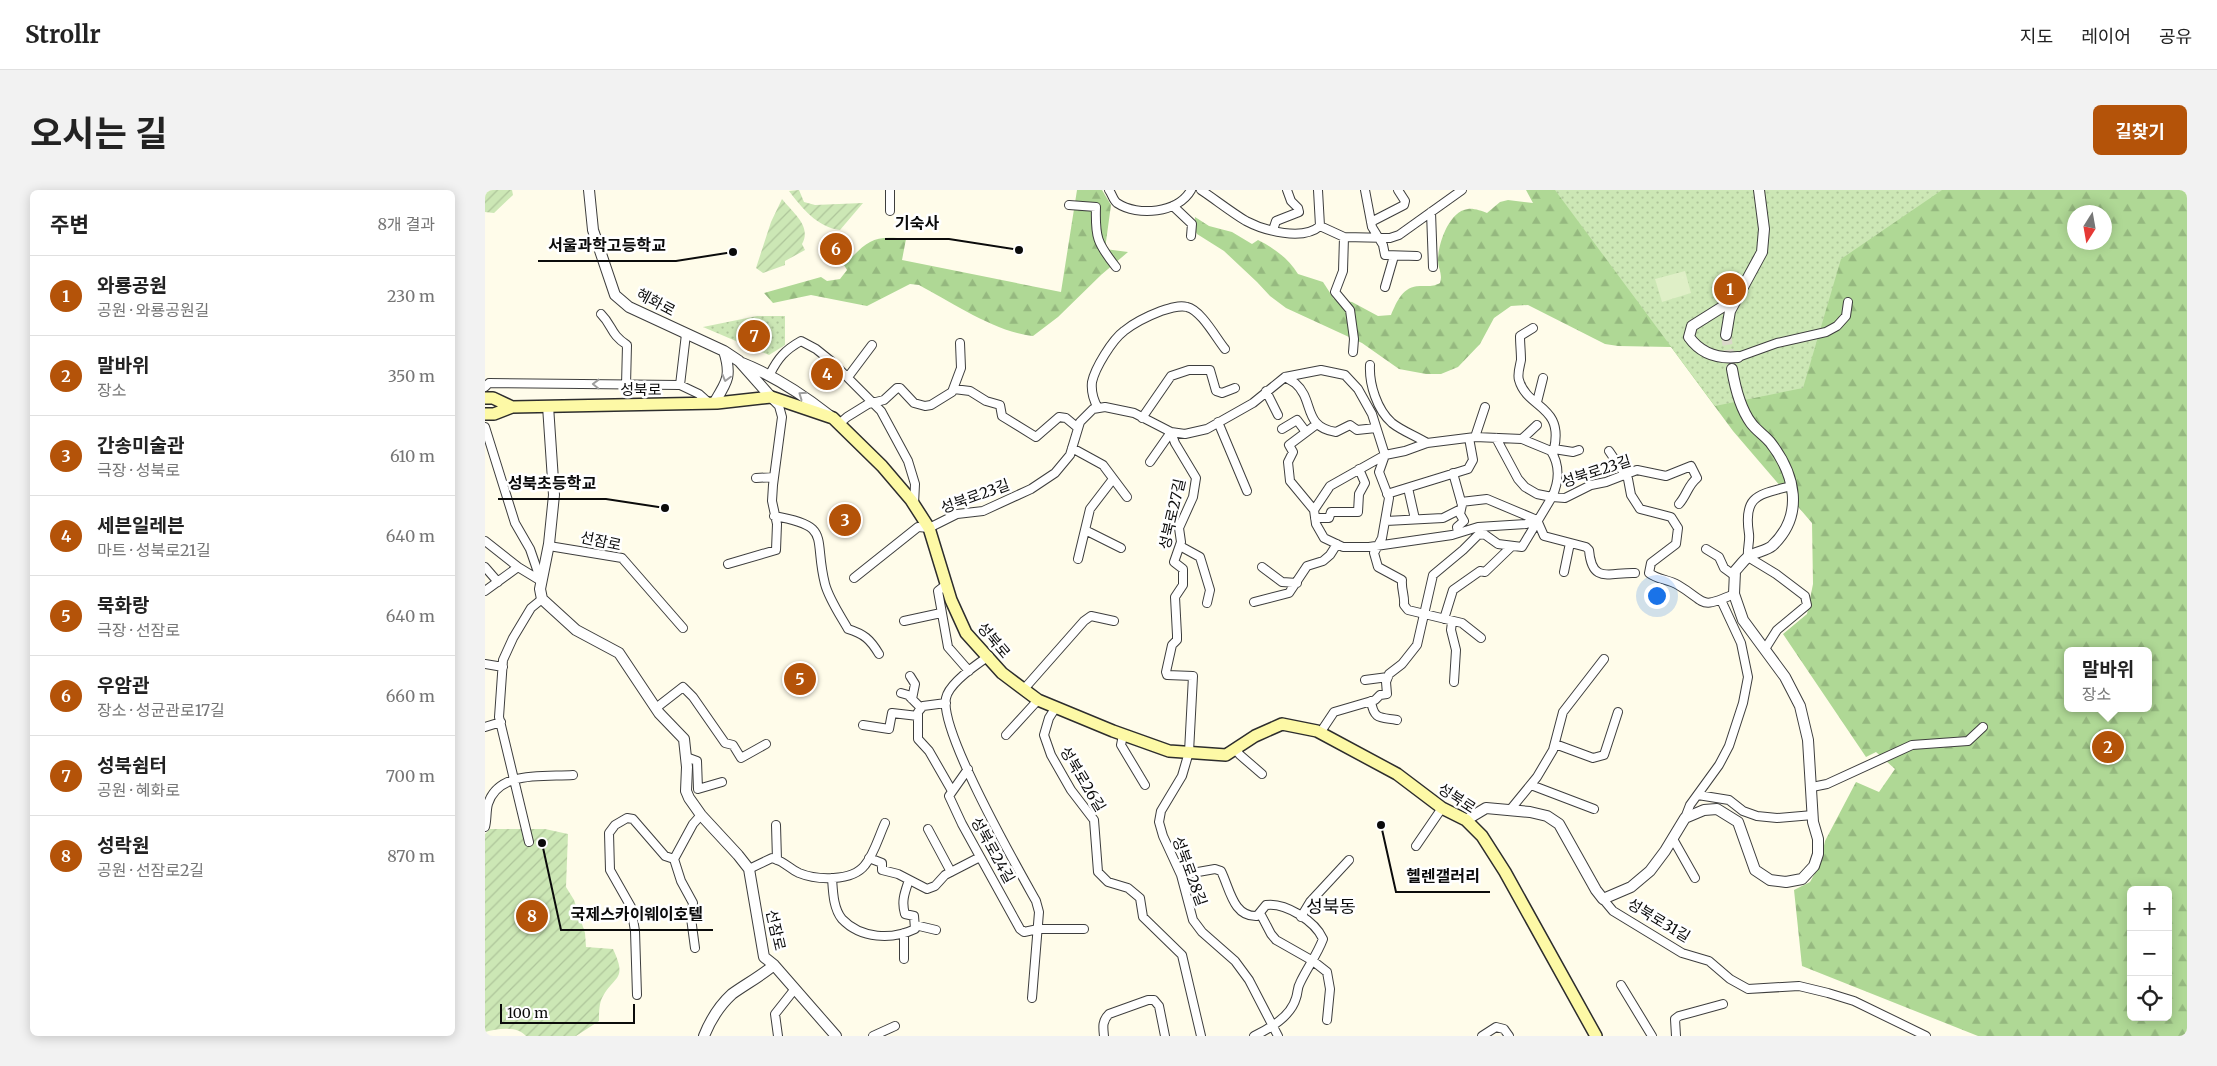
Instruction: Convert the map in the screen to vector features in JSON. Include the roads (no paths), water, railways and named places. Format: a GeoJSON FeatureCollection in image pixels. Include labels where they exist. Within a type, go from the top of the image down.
{"type":"FeatureCollection","features":[{"type":"Feature","properties":{"kind":"main road","name":"성북로"},"geometry":{"type":"LineString","coordinates":[[485,414],[494,414],[512,407],[711,403],[771,397],[836,421],[882,466],[914,504],[929,528],[951,600],[966,632],[1002,673],[1038,700],[1123,735],[1169,751],[1226,755],[1255,736],[1282,724],[1320,733],[1397,774],[1442,808],[1466,820],[1482,836],[1505,872],[1595,1036]]}},
{"type":"Feature","properties":{"kind":"main road","name":"성북로"},"geometry":{"type":"LineString","coordinates":[[485,398],[493,398],[512,407]]}},
{"type":"Feature","properties":{"kind":"street","name":"혜화로"},"geometry":{"type":"LineString","coordinates":[[589,190],[593,230],[615,295],[629,307],[724,351],[739,361],[771,397]]}},
{"type":"Feature","properties":{"kind":"street"},"geometry":{"type":"LineString","coordinates":[[890,190],[890,211]]}},
{"type":"Feature","properties":{"kind":"street"},"geometry":{"type":"LineString","coordinates":[[1113,192],[1115,202],[1130,209],[1147,211],[1173,206],[1181,202],[1191,190]]}},
{"type":"Feature","properties":{"kind":"street"},"geometry":{"type":"LineString","coordinates":[[1201,190],[1247,222],[1273,230],[1292,233],[1315,231],[1320,226],[1319,190]]}},
{"type":"Feature","properties":{"kind":"street"},"geometry":{"type":"LineString","coordinates":[[1273,230],[1277,221],[1299,212],[1298,208],[1291,201],[1287,190]]}},
{"type":"Feature","properties":{"kind":"street"},"geometry":{"type":"LineString","coordinates":[[1365,190],[1371,222],[1385,255],[1417,256]]}},
{"type":"Feature","properties":{"kind":"street"},"geometry":{"type":"LineString","coordinates":[[1371,222],[1404,205],[1405,201],[1398,190]]}},
{"type":"Feature","properties":{"kind":"street"},"geometry":{"type":"LineString","coordinates":[[1320,226],[1344,237],[1377,236],[1390,238],[1399,235],[1461,190]]}},
{"type":"Feature","properties":{"kind":"street"},"geometry":{"type":"LineString","coordinates":[[1726,335],[1730,311],[1762,252],[1764,229],[1759,190]]}},
{"type":"Feature","properties":{"kind":"street"},"geometry":{"type":"LineString","coordinates":[[1069,205],[1097,207],[1096,229],[1100,247],[1116,267]]}},
{"type":"Feature","properties":{"kind":"street"},"geometry":{"type":"LineString","coordinates":[[1173,206],[1192,224],[1191,236]]}},
{"type":"Feature","properties":{"kind":"street"},"geometry":{"type":"LineString","coordinates":[[1431,212],[1433,267]]}},
{"type":"Feature","properties":{"kind":"street"},"geometry":{"type":"LineString","coordinates":[[1344,237],[1343,271],[1335,292],[1350,310],[1354,340],[1353,352]]}},
{"type":"Feature","properties":{"kind":"street"},"geometry":{"type":"LineString","coordinates":[[1385,287],[1394,256]]}},
{"type":"Feature","properties":{"kind":"street"},"geometry":{"type":"LineString","coordinates":[[1738,298],[1692,326],[1689,337],[1694,344],[1714,356],[1723,358],[1738,357],[1777,343],[1827,332],[1837,326],[1846,316],[1848,302]]}},
{"type":"Feature","properties":{"kind":"street"},"geometry":{"type":"LineString","coordinates":[[1225,349],[1212,333],[1208,323],[1189,307],[1175,307],[1147,316],[1123,332],[1100,361],[1092,383],[1094,401],[1098,408],[1105,407],[1134,413],[1171,432],[1185,434],[1207,429],[1253,403],[1285,377],[1321,370],[1345,375],[1358,389],[1372,414],[1385,455],[1379,472],[1389,498],[1386,520],[1374,553],[1378,566],[1402,580],[1401,588],[1405,597],[1404,605],[1408,610],[1462,623],[1481,638]]}},
{"type":"Feature","properties":{"kind":"street","name":"성북로"},"geometry":{"type":"LineString","coordinates":[[601,314],[606,319],[616,338],[627,345],[626,385]]}},
{"type":"Feature","properties":{"kind":"street","name":"성북로23길"},"geometry":{"type":"LineString","coordinates":[[1512,546],[1522,547],[1553,497],[1558,473],[1553,450],[1557,438],[1553,420],[1548,412],[1525,391],[1518,379],[1521,361],[1520,336],[1533,328]]}},
{"type":"Feature","properties":{"kind":"street","name":"성북로"},"geometry":{"type":"LineString","coordinates":[[680,385],[686,334]]}},
{"type":"Feature","properties":{"kind":"street"},"geometry":{"type":"LineString","coordinates":[[770,374],[777,359],[787,349],[801,340],[816,349],[848,377],[874,404],[889,425],[908,461],[915,484],[914,504]]}},
{"type":"Feature","properties":{"kind":"street"},"geometry":{"type":"LineString","coordinates":[[739,361],[770,374],[801,394],[836,421],[868,404],[884,400],[897,388],[900,388],[914,403],[925,406],[944,398],[954,388],[961,368],[960,343]]}},
{"type":"Feature","properties":{"kind":"street"},"geometry":{"type":"LineString","coordinates":[[848,377],[872,345]]}},
{"type":"Feature","properties":{"kind":"street"},"geometry":{"type":"LineString","coordinates":[[485,386],[489,383],[680,385],[699,394],[711,403],[726,384],[729,367],[724,351]]}},
{"type":"Feature","properties":{"kind":"street"},"geometry":{"type":"LineString","coordinates":[[1370,365],[1370,381],[1388,419],[1394,425],[1427,443]]}},
{"type":"Feature","properties":{"kind":"street"},"geometry":{"type":"LineString","coordinates":[[1685,818],[1704,810],[1717,810],[1738,822],[1755,870],[1770,880],[1786,882],[1802,879],[1814,866],[1818,854],[1818,839],[1813,815],[1808,740],[1800,706],[1785,677],[1743,620],[1734,594],[1735,571],[1748,557],[1771,546],[1784,530],[1793,513],[1794,500],[1789,477],[1770,443],[1751,423],[1743,408],[1732,369]]}},
{"type":"Feature","properties":{"kind":"street"},"geometry":{"type":"LineString","coordinates":[[1142,418],[1171,376],[1189,370],[1210,370],[1216,391],[1222,393],[1235,388]]}},
{"type":"Feature","properties":{"kind":"street"},"geometry":{"type":"LineString","coordinates":[[1285,377],[1296,384],[1305,398],[1312,419],[1328,431],[1336,432],[1350,425],[1357,430],[1376,428]]}},
{"type":"Feature","properties":{"kind":"street"},"geometry":{"type":"LineString","coordinates":[[1537,402],[1543,378]]}},
{"type":"Feature","properties":{"kind":"street"},"geometry":{"type":"LineString","coordinates":[[954,388],[970,391],[985,401],[1000,405],[1002,416],[1036,437],[1059,417],[1066,418],[1078,428]]}},
{"type":"Feature","properties":{"kind":"street"},"geometry":{"type":"LineString","coordinates":[[1267,391],[1278,415]]}},
{"type":"Feature","properties":{"kind":"street"},"geometry":{"type":"LineString","coordinates":[[728,564],[776,550],[777,524],[772,501],[782,417],[779,406],[771,397]]}},
{"type":"Feature","properties":{"kind":"street"},"geometry":{"type":"LineString","coordinates":[[541,581],[549,546],[554,495],[548,406]]}},
{"type":"Feature","properties":{"kind":"street"},"geometry":{"type":"LineString","coordinates":[[1387,494],[1467,469],[1473,460],[1472,438],[1485,407]]}},
{"type":"Feature","properties":{"kind":"street","name":"성북로23길"},"geometry":{"type":"LineString","coordinates":[[929,528],[957,514],[983,511],[1031,490],[1055,473],[1070,455],[1080,422],[1093,409],[1098,408]]}},
{"type":"Feature","properties":{"kind":"street"},"geometry":{"type":"LineString","coordinates":[[1282,429],[1297,420],[1306,432]]}},
{"type":"Feature","properties":{"kind":"street"},"geometry":{"type":"LineString","coordinates":[[1218,422],[1247,491]]}},
{"type":"Feature","properties":{"kind":"street"},"geometry":{"type":"LineString","coordinates":[[1317,424],[1289,445],[1293,452],[1288,462],[1290,481],[1315,514],[1316,524],[1324,538],[1343,547],[1378,546],[1457,533],[1478,527],[1526,524],[1537,520]]}},
{"type":"Feature","properties":{"kind":"street"},"geometry":{"type":"LineString","coordinates":[[1522,439],[1537,425]]}},
{"type":"Feature","properties":{"kind":"street"},"geometry":{"type":"LineString","coordinates":[[485,427],[515,523],[530,549],[541,581],[542,599],[576,630],[619,653],[656,708],[684,739],[686,791],[701,816],[749,869],[772,858],[785,862],[796,872],[811,878],[832,878],[860,871],[869,858],[885,823]]}},
{"type":"Feature","properties":{"kind":"street"},"geometry":{"type":"LineString","coordinates":[[1150,462],[1171,432]]}},
{"type":"Feature","properties":{"kind":"street","name":"성북로27길"},"geometry":{"type":"LineString","coordinates":[[1171,432],[1175,443],[1196,478],[1193,497],[1179,528],[1180,546],[1174,562],[1183,569],[1183,585],[1175,597],[1177,640],[1172,645],[1166,672],[1167,676],[1193,676],[1189,752]]}},
{"type":"Feature","properties":{"kind":"street"},"geometry":{"type":"LineString","coordinates":[[1315,514],[1330,486],[1385,455],[1405,451],[1427,443],[1472,438],[1522,439],[1553,450],[1573,452],[1579,450]]}},
{"type":"Feature","properties":{"kind":"street","name":"성북로23길"},"geometry":{"type":"LineString","coordinates":[[1496,438],[1525,487],[1537,494],[1553,497],[1565,498],[1591,485],[1637,470],[1665,476],[1691,466],[1697,478],[1689,484],[1685,497],[1679,504]]}},
{"type":"Feature","properties":{"kind":"street"},"geometry":{"type":"LineString","coordinates":[[1072,448],[1103,465],[1127,497]]}},
{"type":"Feature","properties":{"kind":"street"},"geometry":{"type":"LineString","coordinates":[[1609,451],[1628,479],[1631,495],[1640,509],[1671,517],[1678,528],[1675,544],[1651,562],[1649,573],[1656,578],[1676,584],[1696,600],[1705,603],[1721,600],[1734,594]]}},
{"type":"Feature","properties":{"kind":"street"},"geometry":{"type":"LineString","coordinates":[[1315,514],[1329,518],[1331,512],[1358,512],[1359,494],[1365,483],[1359,469]]}},
{"type":"Feature","properties":{"kind":"street"},"geometry":{"type":"LineString","coordinates":[[1453,473],[1464,521],[1457,527],[1457,533]]}},
{"type":"Feature","properties":{"kind":"street"},"geometry":{"type":"LineString","coordinates":[[756,478],[774,477]]}},
{"type":"Feature","properties":{"kind":"street"},"geometry":{"type":"LineString","coordinates":[[1078,559],[1090,509],[1113,479]]}},
{"type":"Feature","properties":{"kind":"street"},"geometry":{"type":"LineString","coordinates":[[1748,557],[1748,508],[1754,500],[1767,492],[1791,486]]}},
{"type":"Feature","properties":{"kind":"street"},"geometry":{"type":"LineString","coordinates":[[1408,488],[1415,519]]}},
{"type":"Feature","properties":{"kind":"street"},"geometry":{"type":"LineString","coordinates":[[1386,520],[1443,518],[1461,505],[1487,499],[1537,520],[1544,536],[1589,550],[1591,564],[1596,571],[1606,576],[1635,573]]}},
{"type":"Feature","properties":{"kind":"street"},"geometry":{"type":"LineString","coordinates":[[774,516],[799,520],[811,526],[819,538],[825,586],[847,629],[862,633],[870,640],[879,654]]}},
{"type":"Feature","properties":{"kind":"street"},"geometry":{"type":"LineString","coordinates":[[854,578],[918,527],[929,528]]}},
{"type":"Feature","properties":{"kind":"street"},"geometry":{"type":"LineString","coordinates":[[1085,530],[1121,548]]}},
{"type":"Feature","properties":{"kind":"street"},"geometry":{"type":"LineString","coordinates":[[1320,733],[1334,712],[1387,694],[1386,682],[1388,677],[1417,645],[1426,614],[1433,575],[1478,535],[1484,534],[1497,544],[1512,546]]}},
{"type":"Feature","properties":{"kind":"street"},"geometry":{"type":"LineString","coordinates":[[485,541],[541,581]]}},
{"type":"Feature","properties":{"kind":"street"},"geometry":{"type":"LineString","coordinates":[[1564,572],[1570,543]]}},
{"type":"Feature","properties":{"kind":"street"},"geometry":{"type":"LineString","coordinates":[[1254,602],[1289,593],[1307,566],[1323,561],[1330,555],[1337,544]]}},
{"type":"Feature","properties":{"kind":"street","name":"선잠로"},"geometry":{"type":"LineString","coordinates":[[549,546],[622,558],[683,628]]}},
{"type":"Feature","properties":{"kind":"street"},"geometry":{"type":"LineString","coordinates":[[1180,546],[1201,557],[1210,590],[1207,603]]}},
{"type":"Feature","properties":{"kind":"street"},"geometry":{"type":"LineString","coordinates":[[1454,682],[1456,650],[1448,620],[1453,590],[1481,571],[1485,572],[1512,546]]}},
{"type":"Feature","properties":{"kind":"street"},"geometry":{"type":"LineString","coordinates":[[1706,549],[1719,557],[1724,568],[1735,576]]}},
{"type":"Feature","properties":{"kind":"street"},"geometry":{"type":"LineString","coordinates":[[1748,557],[1776,574],[1805,596],[1807,606],[1777,630],[1765,649]]}},
{"type":"Feature","properties":{"kind":"street"},"geometry":{"type":"LineString","coordinates":[[485,567],[497,582]]}},
{"type":"Feature","properties":{"kind":"street"},"geometry":{"type":"LineString","coordinates":[[485,591],[519,567]]}},
{"type":"Feature","properties":{"kind":"street"},"geometry":{"type":"LineString","coordinates":[[1262,567],[1282,582],[1297,583]]}},
{"type":"Feature","properties":{"kind":"street"},"geometry":{"type":"LineString","coordinates":[[947,584],[938,591],[948,647],[969,671]]}},
{"type":"Feature","properties":{"kind":"street"},"geometry":{"type":"LineString","coordinates":[[529,842],[501,722],[503,660],[513,638],[531,608],[542,599]]}},
{"type":"Feature","properties":{"kind":"street","name":"성북로31길"},"geometry":{"type":"LineString","coordinates":[[1603,899],[1631,887],[1650,871],[1673,839],[1690,805],[1719,765],[1729,746],[1743,703],[1747,677],[1741,643],[1721,600]]}},
{"type":"Feature","properties":{"kind":"street"},"geometry":{"type":"LineString","coordinates":[[904,621],[941,613]]}},
{"type":"Feature","properties":{"kind":"street"},"geometry":{"type":"LineString","coordinates":[[1024,689],[1084,620],[1091,616],[1114,621]]}},
{"type":"Feature","properties":{"kind":"street"},"geometry":{"type":"LineString","coordinates":[[967,769],[952,791],[929,751],[917,739],[918,716],[923,706],[946,703],[946,697],[952,686],[989,656]]}},
{"type":"Feature","properties":{"kind":"street"},"geometry":{"type":"LineString","coordinates":[[1510,810],[1531,785],[1555,744],[1563,712],[1604,660]]}},
{"type":"Feature","properties":{"kind":"street"},"geometry":{"type":"LineString","coordinates":[[485,664],[503,667]]}},
{"type":"Feature","properties":{"kind":"street"},"geometry":{"type":"LineString","coordinates":[[910,676],[915,684],[912,700]]}},
{"type":"Feature","properties":{"kind":"street"},"geometry":{"type":"LineString","coordinates":[[1365,680],[1388,677]]}},
{"type":"Feature","properties":{"kind":"street"},"geometry":{"type":"LineString","coordinates":[[656,708],[683,687],[693,697],[725,743],[733,745],[741,758],[766,744]]}},
{"type":"Feature","properties":{"kind":"street"},"geometry":{"type":"LineString","coordinates":[[901,693],[908,695],[921,708]]}},
{"type":"Feature","properties":{"kind":"street"},"geometry":{"type":"LineString","coordinates":[[1006,735],[1038,700]]}},
{"type":"Feature","properties":{"kind":"street"},"geometry":{"type":"LineString","coordinates":[[1371,701],[1373,713],[1378,717],[1397,720]]}},
{"type":"Feature","properties":{"kind":"street","name":"성북로24길"},"geometry":{"type":"LineString","coordinates":[[946,703],[945,710],[953,738],[967,769],[1036,902],[1039,912],[1032,998]]}},
{"type":"Feature","properties":{"kind":"street","name":"성북로26길"},"geometry":{"type":"LineString","coordinates":[[1056,707],[1049,718],[1044,735],[1051,755],[1071,790],[1094,820],[1098,872],[1107,882],[1128,888],[1140,898],[1143,917],[1182,955],[1201,1036]]}},
{"type":"Feature","properties":{"kind":"street"},"geometry":{"type":"LineString","coordinates":[[1555,744],[1593,758],[1604,755],[1618,712]]}},
{"type":"Feature","properties":{"kind":"street"},"geometry":{"type":"LineString","coordinates":[[863,725],[889,729],[891,713],[918,716]]}},
{"type":"Feature","properties":{"kind":"street"},"geometry":{"type":"LineString","coordinates":[[485,727],[501,722]]}},
{"type":"Feature","properties":{"kind":"street"},"geometry":{"type":"LineString","coordinates":[[1811,787],[1827,784],[1912,745],[1968,741],[1983,727]]}},
{"type":"Feature","properties":{"kind":"street"},"geometry":{"type":"LineString","coordinates":[[1123,735],[1121,745],[1145,785]]}},
{"type":"Feature","properties":{"kind":"street"},"geometry":{"type":"LineString","coordinates":[[1235,749],[1240,756],[1262,774]]}},
{"type":"Feature","properties":{"kind":"street","name":"성북로28길"},"geometry":{"type":"LineString","coordinates":[[1189,752],[1182,776],[1161,811],[1159,822],[1163,836],[1181,876],[1193,920],[1202,932],[1235,961],[1249,980],[1278,1036]]}},
{"type":"Feature","properties":{"kind":"street"},"geometry":{"type":"LineString","coordinates":[[686,757],[697,761],[698,789],[721,782]]}},
{"type":"Feature","properties":{"kind":"street"},"geometry":{"type":"LineString","coordinates":[[485,827],[488,805],[494,791],[513,779],[573,775]]}},
{"type":"Feature","properties":{"kind":"street"},"geometry":{"type":"LineString","coordinates":[[1531,785],[1593,809]]}},
{"type":"Feature","properties":{"kind":"street","name":"성북로24길"},"geometry":{"type":"LineString","coordinates":[[952,791],[949,796],[980,857],[1020,928],[1024,932],[1039,928],[1084,929]]}},
{"type":"Feature","properties":{"kind":"street"},"geometry":{"type":"LineString","coordinates":[[1698,795],[1729,800],[1743,811],[1757,816],[1777,818],[1813,815]]}},
{"type":"Feature","properties":{"kind":"street"},"geometry":{"type":"LineString","coordinates":[[1416,846],[1442,808]]}},
{"type":"Feature","properties":{"kind":"street","name":"성북로31길"},"geometry":{"type":"LineString","coordinates":[[1466,820],[1486,808],[1547,816],[1559,824],[1596,890],[1613,911],[1682,953],[1709,961],[1729,979],[1748,989],[1799,986],[1828,993],[1854,1001],[1926,1036]]}},
{"type":"Feature","properties":{"kind":"street"},"geometry":{"type":"LineString","coordinates":[[695,948],[691,918],[693,902],[678,875],[674,859],[693,824],[701,816]]}},
{"type":"Feature","properties":{"kind":"street"},"geometry":{"type":"LineString","coordinates":[[637,995],[635,930],[631,908],[610,870],[609,833],[615,825],[627,818],[633,819],[665,856],[674,859]]}},
{"type":"Feature","properties":{"kind":"street"},"geometry":{"type":"LineString","coordinates":[[776,825],[777,860]]}},
{"type":"Feature","properties":{"kind":"street"},"geometry":{"type":"LineString","coordinates":[[928,828],[951,872]]}},
{"type":"Feature","properties":{"kind":"street"},"geometry":{"type":"LineString","coordinates":[[1673,839],[1695,878]]}},
{"type":"Feature","properties":{"kind":"street"},"geometry":{"type":"LineString","coordinates":[[869,858],[882,862],[882,870],[899,874],[927,889],[935,886],[945,875],[980,857]]}},
{"type":"Feature","properties":{"kind":"street"},"geometry":{"type":"LineString","coordinates":[[1301,917],[1310,902],[1349,860]]}},
{"type":"Feature","properties":{"kind":"street","name":"선잠로"},"geometry":{"type":"LineString","coordinates":[[704,1036],[709,1022],[732,995],[774,965],[764,957],[749,869]]}},
{"type":"Feature","properties":{"kind":"street"},"geometry":{"type":"LineString","coordinates":[[1181,876],[1215,869],[1221,871],[1239,911],[1248,916],[1257,916],[1266,905],[1275,904],[1301,917],[1320,932],[1323,939],[1313,961],[1298,986],[1297,998],[1292,1007],[1273,1025],[1254,1036]]}},
{"type":"Feature","properties":{"kind":"street"},"geometry":{"type":"LineString","coordinates":[[832,878],[835,903],[841,918],[852,927],[883,937],[904,934],[915,929],[913,916],[905,914],[902,907],[903,897],[909,880]]}},
{"type":"Feature","properties":{"kind":"street"},"geometry":{"type":"LineString","coordinates":[[1260,913],[1276,940],[1313,961],[1327,972],[1330,989],[1327,1020]]}},
{"type":"Feature","properties":{"kind":"street"},"geometry":{"type":"LineString","coordinates":[[915,925],[936,930]]}},
{"type":"Feature","properties":{"kind":"street"},"geometry":{"type":"LineString","coordinates":[[904,934],[904,959]]}},
{"type":"Feature","properties":{"kind":"street"},"geometry":{"type":"LineString","coordinates":[[774,965],[836,1036]]}},
{"type":"Feature","properties":{"kind":"street"},"geometry":{"type":"LineString","coordinates":[[1621,985],[1653,1036]]}},
{"type":"Feature","properties":{"kind":"street"},"geometry":{"type":"LineString","coordinates":[[778,1036],[775,1014],[794,990]]}},
{"type":"Feature","properties":{"kind":"street"},"geometry":{"type":"LineString","coordinates":[[1104,1036],[1102,1025],[1109,1014],[1148,1000],[1154,1000],[1159,1006],[1165,1036]]}},
{"type":"Feature","properties":{"kind":"street"},"geometry":{"type":"LineString","coordinates":[[1676,1036],[1675,1023],[1679,1016],[1723,1004]]}},
{"type":"Feature","properties":{"kind":"street"},"geometry":{"type":"LineString","coordinates":[[873,1036],[895,1026]]}},
{"type":"Feature","properties":{"kind":"street"},"geometry":{"type":"LineString","coordinates":[[1482,1036],[1496,1027],[1504,1029],[1509,1036]]}},
{"type":"Feature","properties":{"kind":"tunnel"},"geometry":{"type":"LineString","coordinates":[[1726,335],[1731,366]]}},
{"type":"Feature","properties":{"kind":"place","name":"우암관"},"geometry":{"type":"Point","coordinates":[836,249]}},
{"type":"Feature","properties":{"kind":"place","name":"기숙사"},"geometry":{"type":"Point","coordinates":[1019,250]}},
{"type":"Feature","properties":{"kind":"place","name":"서울과학고등학교"},"geometry":{"type":"Point","coordinates":[733,252]}},
{"type":"Feature","properties":{"kind":"place","name":"와룡공원"},"geometry":{"type":"Point","coordinates":[1730,289]}},
{"type":"Feature","properties":{"kind":"place","name":"성북쉼터"},"geometry":{"type":"Point","coordinates":[754,336]}},
{"type":"Feature","properties":{"kind":"place","name":"세븐일레븐"},"geometry":{"type":"Point","coordinates":[827,374]}},
{"type":"Feature","properties":{"kind":"place","name":"성북초등학교"},"geometry":{"type":"Point","coordinates":[665,508]}},
{"type":"Feature","properties":{"kind":"place","name":"간송미술관"},"geometry":{"type":"Point","coordinates":[845,520]}},
{"type":"Feature","properties":{"kind":"place","name":"묵화랑"},"geometry":{"type":"Point","coordinates":[800,679]}},
{"type":"Feature","properties":{"kind":"place","name":"말바위"},"geometry":{"type":"Point","coordinates":[2108,747]}},
{"type":"Feature","properties":{"kind":"place","name":"헬렌갤러리"},"geometry":{"type":"Point","coordinates":[1381,825]}},
{"type":"Feature","properties":{"kind":"place","name":"국제스카이웨이호텔"},"geometry":{"type":"Point","coordinates":[542,843]}},
{"type":"Feature","properties":{"kind":"place","name":"성락원"},"geometry":{"type":"Point","coordinates":[532,916]}},
{"type":"Feature","properties":{"kind":"district","name":"성북동"},"geometry":{"type":"Point","coordinates":[1331,906]}}]}
